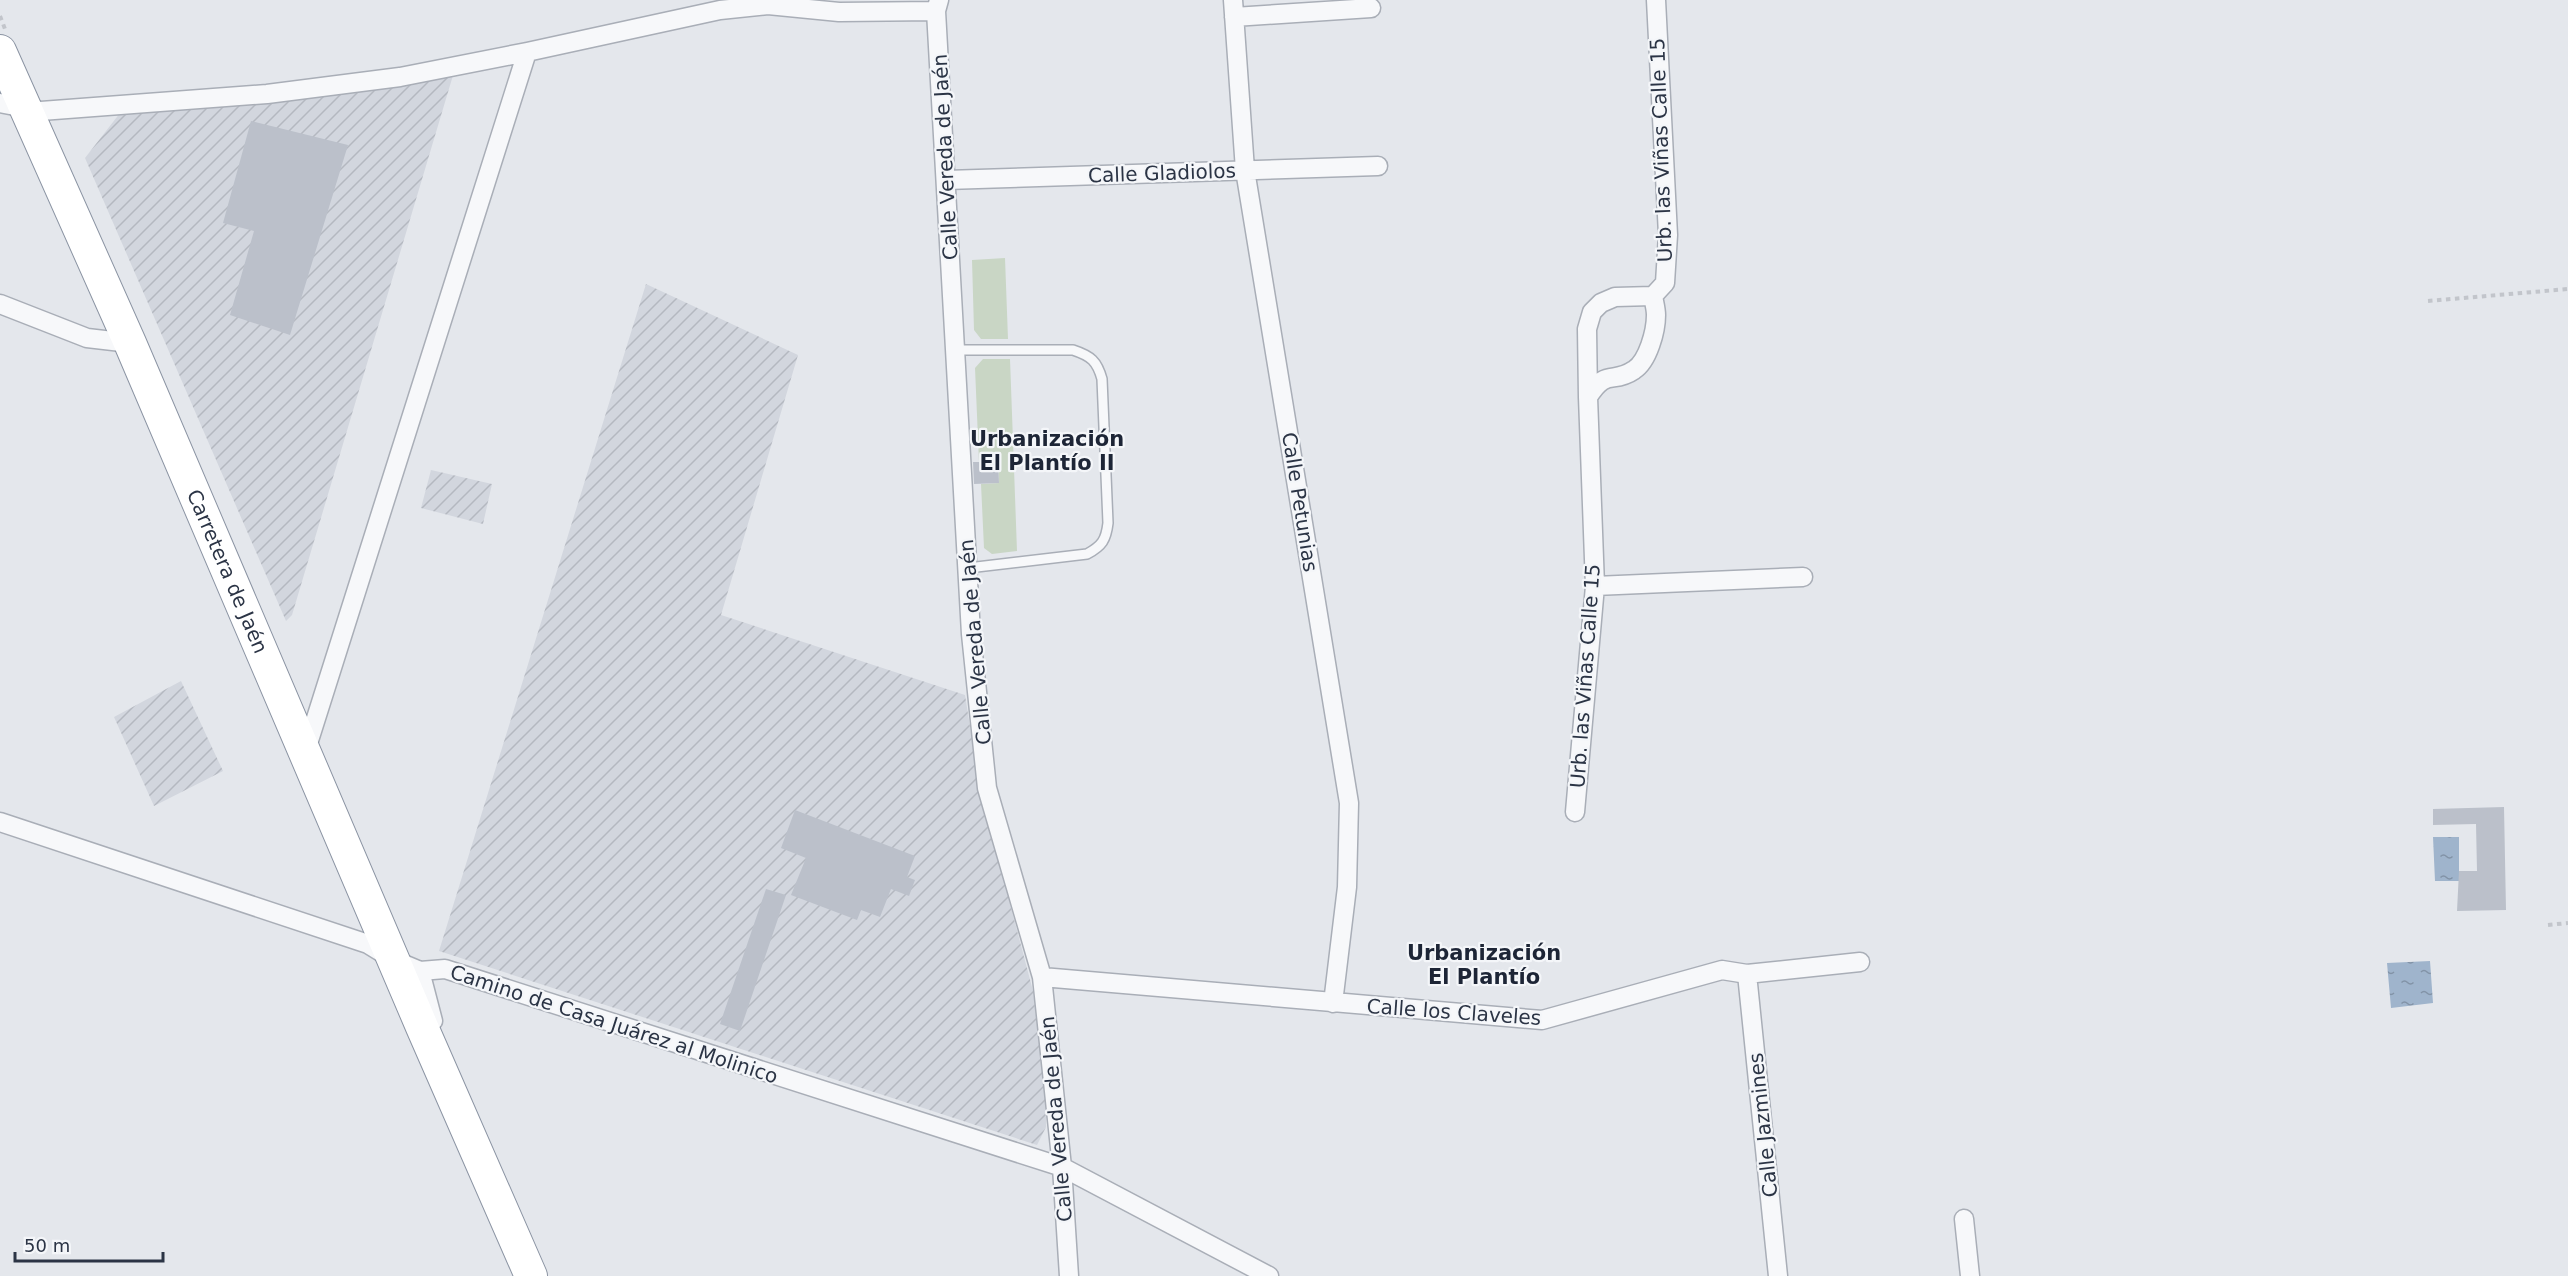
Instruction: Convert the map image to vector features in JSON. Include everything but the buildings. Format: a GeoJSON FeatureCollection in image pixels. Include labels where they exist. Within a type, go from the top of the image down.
{"type":"FeatureCollection","features":[{"type":"Feature","properties":{"kind":"highway","name":"Carretera de Jaén"},"geometry":{"type":"LineString","coordinates":[[0,51],[12,106],[130,343],[305,753],[407,966],[452,1093],[531,1276]]}},
{"type":"Feature","properties":{"kind":"street","name":"Urb. las Viñas Calle 15"},"geometry":{"type":"LineString","coordinates":[[1575,812],[1595,586],[1587,329],[1592,312],[1601,303],[1615,297],[1653,296],[1665,283],[1668,235],[1656,0]]}},
{"type":"Feature","properties":{"kind":"street"},"geometry":{"type":"LineString","coordinates":[[12,106],[41,111],[267,94],[400,77],[720,10],[768,5],[839,12],[938,6]]}},
{"type":"Feature","properties":{"kind":"street","name":"Calle Vereda de Jaén"},"geometry":{"type":"LineString","coordinates":[[938,6],[971,634],[987,788],[1042,977],[1062,1167],[1069,1276]]}},
{"type":"Feature","properties":{"kind":"street"},"geometry":{"type":"LineString","coordinates":[[1234,8],[1371,9]]}},
{"type":"Feature","properties":{"kind":"street","name":"Calle Petunias"},"geometry":{"type":"LineString","coordinates":[[1234,8],[1245,170],[1349,803],[1347,887],[1333,1003]]}},
{"type":"Feature","properties":{"kind":"street"},"geometry":{"type":"LineString","coordinates":[[305,753],[527,52]]}},
{"type":"Feature","properties":{"kind":"street","name":"Calle Gladiolos"},"geometry":{"type":"LineString","coordinates":[[946,180],[1378,166]]}},
{"type":"Feature","properties":{"kind":"street","name":"Urb. las Viñas Calle 15"},"geometry":{"type":"LineString","coordinates":[[1588,397],[1596,384],[1603,379],[1628,373],[1636,369],[1642,361],[1647,352],[1656,314],[1653,296]]}},
{"type":"Feature","properties":{"kind":"street"},"geometry":{"type":"LineString","coordinates":[[0,304],[87,338],[130,343]]}},
{"type":"Feature","properties":{"kind":"street"},"geometry":{"type":"LineString","coordinates":[[1595,586],[1803,577]]}},
{"type":"Feature","properties":{"kind":"street"},"geometry":{"type":"LineString","coordinates":[[0,822],[368,944],[407,966]]}},
{"type":"Feature","properties":{"kind":"street","name":"Calle los Claveles"},"geometry":{"type":"LineString","coordinates":[[1042,977],[1542,1020],[1722,970],[1747,974],[1860,962]]}},
{"type":"Feature","properties":{"kind":"street","name":"Camino de Casa Juárez al Molinico"},"geometry":{"type":"LineString","coordinates":[[407,966],[445,969],[1062,1167],[1269,1276]]}},
{"type":"Feature","properties":{"kind":"street","name":"Calle Jazmines"},"geometry":{"type":"LineString","coordinates":[[1747,974],[1778,1276]]}},
{"type":"Feature","properties":{"kind":"street"},"geometry":{"type":"LineString","coordinates":[[1964,1219],[1970,1276]]}},
{"type":"Feature","properties":{"kind":"lane"},"geometry":{"type":"LineString","coordinates":[[956,350],[1073,351],[1088,355],[1098,364],[1102,379],[1108,523],[1106,538],[1099,547],[1087,554],[968,568]]}},
{"type":"Feature","properties":{"kind":"path"},"geometry":{"type":"LineString","coordinates":[[2428,302],[2568,289]]}},
{"type":"Feature","properties":{"kind":"path"},"geometry":{"type":"LineString","coordinates":[[2548,925],[2568,923]]}},
{"type":"Feature","properties":{"kind":"shaded area"},"geometry":{"type":"Polygon","coordinates":[[[454,72],[292,615],[286,621],[85,158],[120,113],[454,72]]]}},
{"type":"Feature","properties":{"kind":"shaded area"},"geometry":{"type":"Polygon","coordinates":[[[646,284],[798,355],[721,615],[965,695],[980,790],[1033,991],[1046,1096],[1046,1127],[1037,1145],[439,951],[646,284]]]}},
{"type":"Feature","properties":{"kind":"shaded area"},"geometry":{"type":"Polygon","coordinates":[[[431,470],[492,484],[483,524],[421,508],[431,470]]]}},
{"type":"Feature","properties":{"kind":"shaded area"},"geometry":{"type":"Polygon","coordinates":[[[181,681],[223,771],[154,806],[114,717],[181,681]]]}},
{"type":"Feature","properties":{"kind":"green space"},"geometry":{"type":"Polygon","coordinates":[[[1005,258],[1008,339],[981,339],[974,330],[972,260],[1005,258]]]}},
{"type":"Feature","properties":{"kind":"green space"},"geometry":{"type":"Polygon","coordinates":[[[983,359],[1010,359],[1017,551],[992,554],[984,548],[981,484],[999,483],[998,462],[979,462],[975,368],[983,359]]]}},
{"type":"Feature","properties":{"kind":"water"},"geometry":{"type":"Polygon","coordinates":[[[2433,837],[2459,837],[2459,881],[2435,881],[2433,837]]]}},
{"type":"Feature","properties":{"kind":"water"},"geometry":{"type":"Polygon","coordinates":[[[2430,961],[2433,1003],[2391,1008],[2387,963],[2430,961]]]}},
{"type":"Feature","properties":{"kind":"district","name":"Urbanización El Plantío II"},"geometry":{"type":"Point","coordinates":[1047,451]}},
{"type":"Feature","properties":{"kind":"district","name":"Urbanización El Plantío"},"geometry":{"type":"Point","coordinates":[1484,965]}}]}
